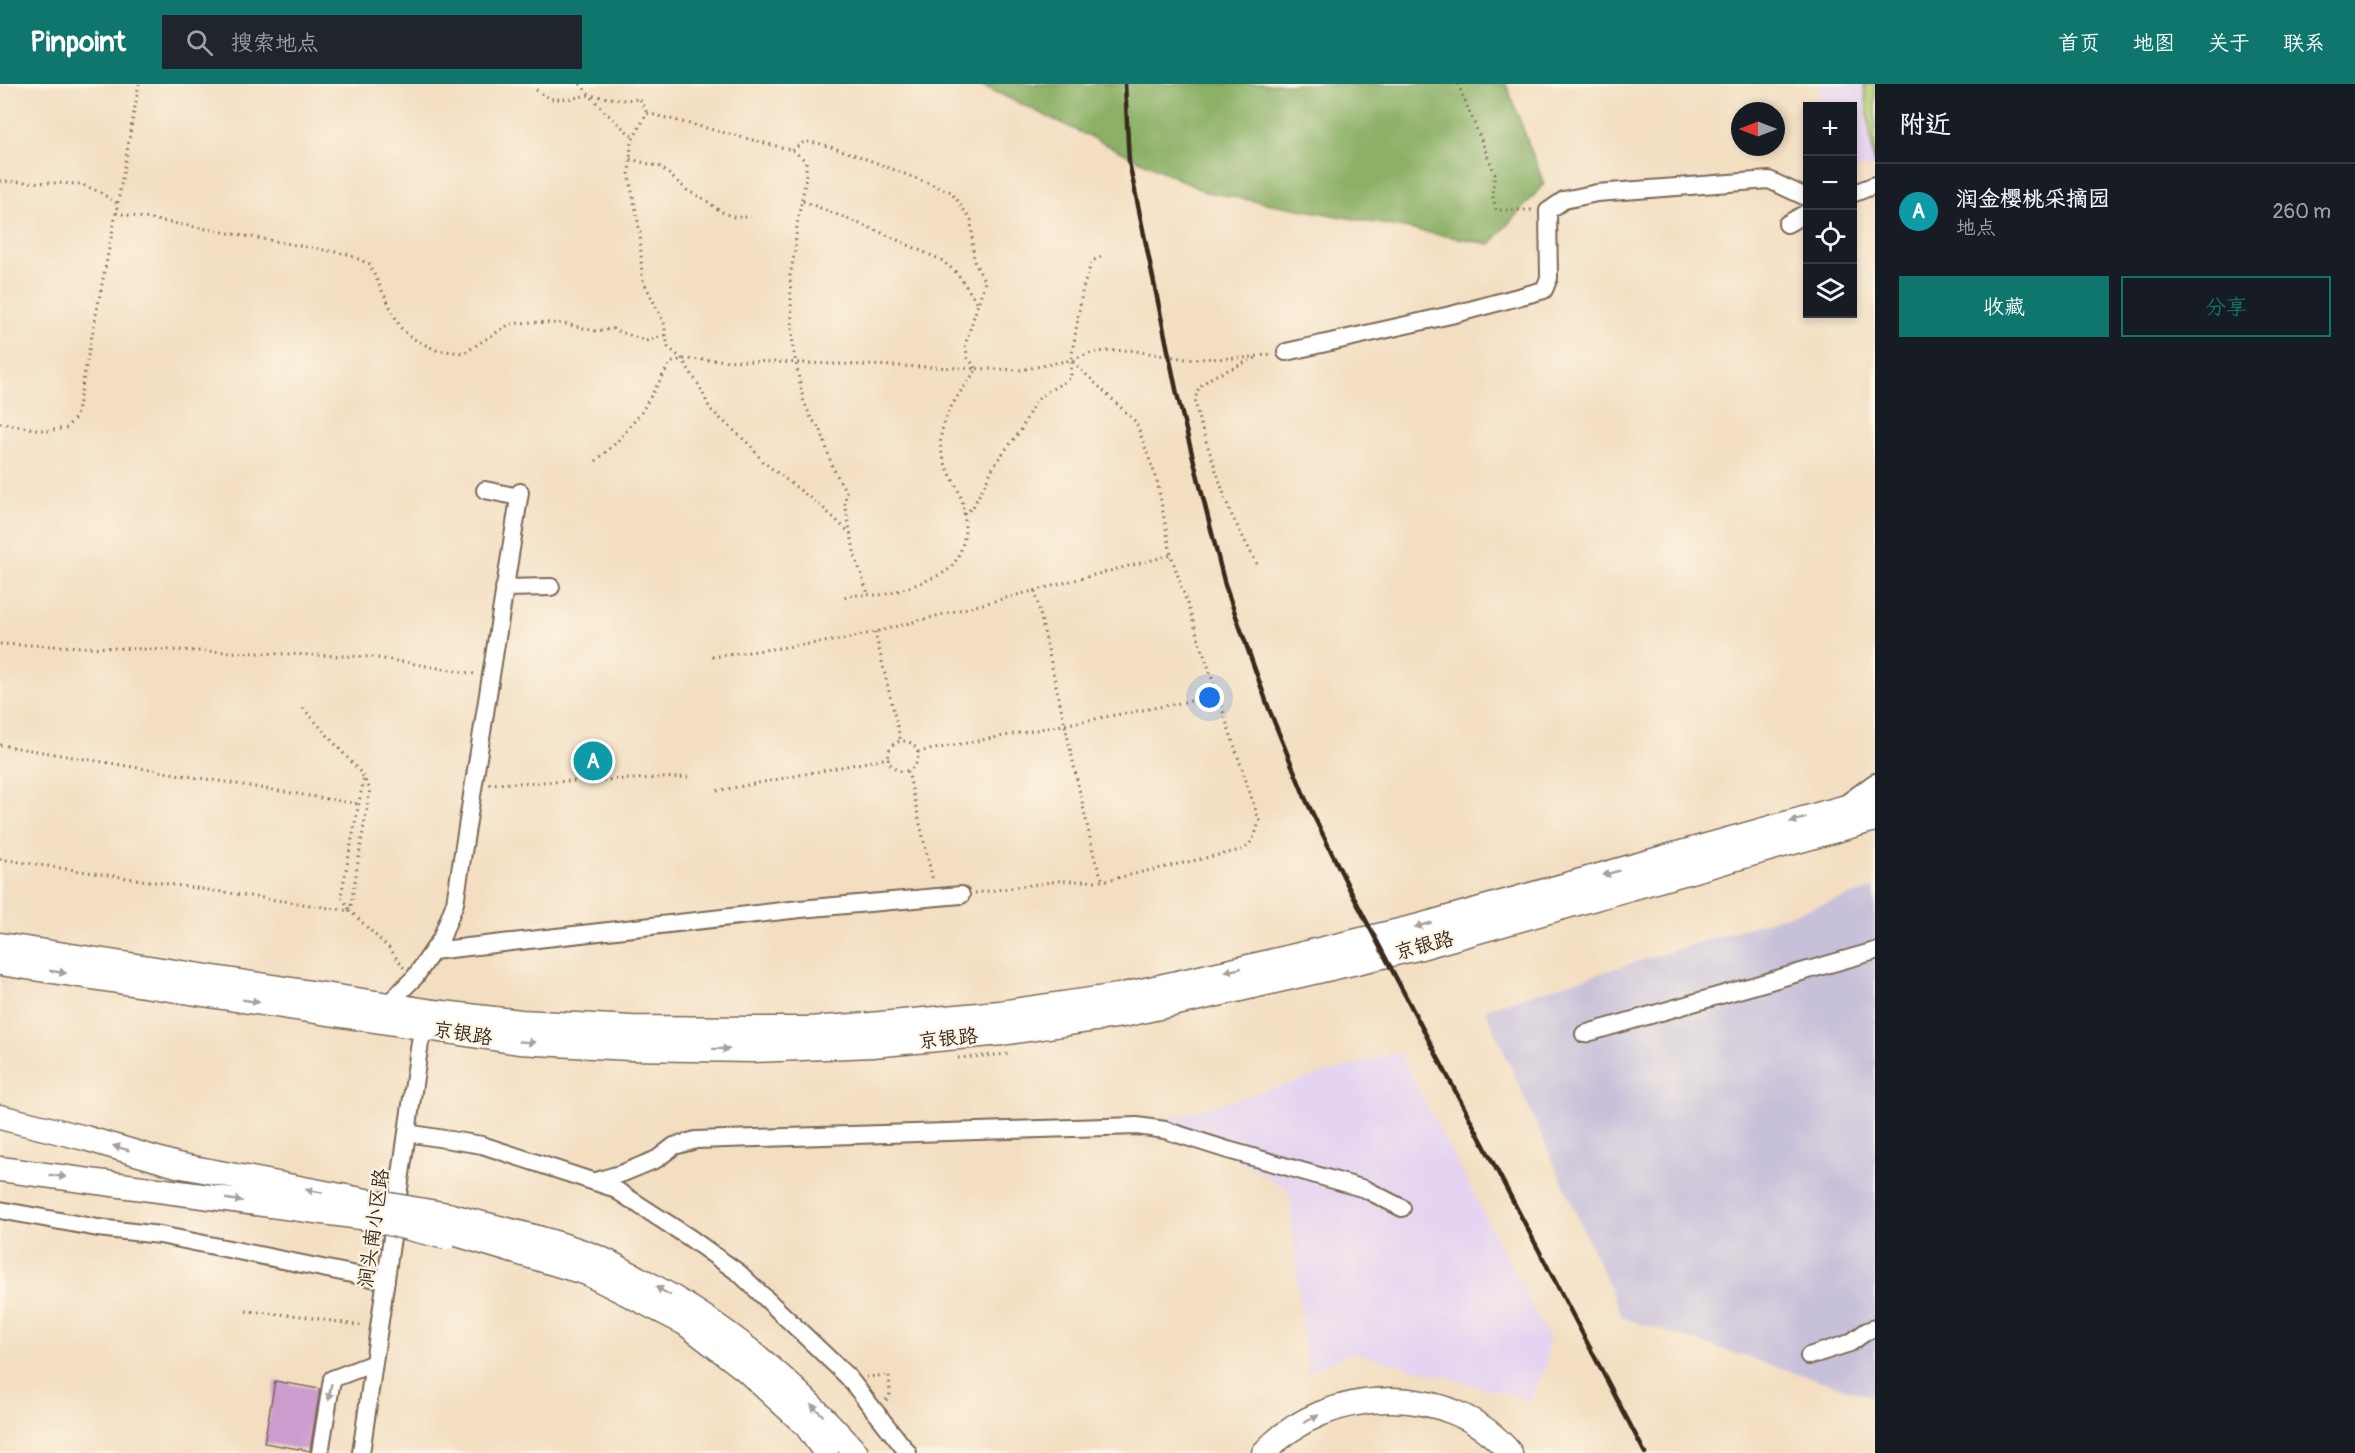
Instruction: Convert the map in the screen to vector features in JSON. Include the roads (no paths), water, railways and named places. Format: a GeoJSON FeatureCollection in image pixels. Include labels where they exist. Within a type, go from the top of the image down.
{"type":"FeatureCollection","features":[{"type":"Feature","properties":{"kind":"highway","name":"京银路"},"geometry":{"type":"LineString","coordinates":[[1843,818],[1875,798]]}},
{"type":"Feature","properties":{"kind":"highway","name":"京银路"},"geometry":{"type":"LineString","coordinates":[[0,963],[430,1020],[631,1028],[808,1029],[1000,1013],[1119,996],[1416,927],[1843,818],[1875,819]]}},
{"type":"Feature","properties":{"kind":"highway","name":"京银路"},"geometry":{"type":"LineString","coordinates":[[0,945],[387,1005],[430,1020]]}},
{"type":"Feature","properties":{"kind":"highway"},"geometry":{"type":"LineString","coordinates":[[0,1117],[86,1138],[177,1165],[446,1227],[533,1238],[601,1259],[660,1289],[710,1319],[758,1354],[826,1419],[856,1453]]}},
{"type":"Feature","properties":{"kind":"highway"},"geometry":{"type":"LineString","coordinates":[[0,1169],[370,1210]]}},
{"type":"Feature","properties":{"kind":"highway"},"geometry":{"type":"LineString","coordinates":[[446,1227],[584,1274],[640,1306],[687,1336],[741,1379],[800,1432],[818,1453]]}},
{"type":"Feature","properties":{"kind":"highway"},"geometry":{"type":"LineString","coordinates":[[446,1227],[587,1273],[685,1323],[745,1369],[806,1425],[826,1453]]}},
{"type":"Feature","properties":{"kind":"highway"},"geometry":{"type":"LineString","coordinates":[[1264,1453],[1295,1427],[1323,1413],[1347,1405],[1377,1400],[1405,1400],[1433,1405],[1488,1432],[1510,1453]]}},
{"type":"Feature","properties":{"kind":"street"},"geometry":{"type":"LineString","coordinates":[[1286,352],[1455,314],[1544,290],[1549,278],[1548,211],[1564,200],[1597,193],[1769,180],[1803,196]]}},
{"type":"Feature","properties":{"kind":"street"},"geometry":{"type":"LineString","coordinates":[[1857,192],[1875,185]]}},
{"type":"Feature","properties":{"kind":"street"},"geometry":{"type":"LineString","coordinates":[[1787,224],[1803,216]]}},
{"type":"Feature","properties":{"kind":"street"},"geometry":{"type":"LineString","coordinates":[[387,1005],[412,980],[441,939],[455,903],[520,495],[485,490]]}},
{"type":"Feature","properties":{"kind":"street"},"geometry":{"type":"LineString","coordinates":[[504,588],[551,587]]}},
{"type":"Feature","properties":{"kind":"street"},"geometry":{"type":"LineString","coordinates":[[1875,782],[1843,818],[1875,825]]}},
{"type":"Feature","properties":{"kind":"street"},"geometry":{"type":"LineString","coordinates":[[433,951],[800,909],[961,896]]}},
{"type":"Feature","properties":{"kind":"street"},"geometry":{"type":"LineString","coordinates":[[1584,1034],[1875,951]]}},
{"type":"Feature","properties":{"kind":"street","name":"涧头南小区路"},"geometry":{"type":"LineString","coordinates":[[361,1453],[421,1036],[430,1020]]}},
{"type":"Feature","properties":{"kind":"street"},"geometry":{"type":"LineString","coordinates":[[596,1181],[657,1159],[674,1146],[696,1140],[1137,1126],[1165,1130],[1365,1189],[1401,1208]]}},
{"type":"Feature","properties":{"kind":"street"},"geometry":{"type":"LineString","coordinates":[[407,1133],[482,1145],[613,1188],[739,1273],[850,1380],[908,1453]]}},
{"type":"Feature","properties":{"kind":"street"},"geometry":{"type":"LineString","coordinates":[[0,1210],[98,1228],[160,1235],[386,1281]]}},
{"type":"Feature","properties":{"kind":"street"},"geometry":{"type":"LineString","coordinates":[[1809,1356],[1850,1343],[1875,1328]]}},
{"type":"Feature","properties":{"kind":"street"},"geometry":{"type":"LineString","coordinates":[[320,1453],[332,1379],[374,1363]]}},
{"type":"Feature","properties":{"kind":"railway"},"geometry":{"type":"LineString","coordinates":[[1125,84],[1129,162],[1177,394],[1225,585],[1269,709],[1306,800],[1349,888],[1645,1453]]}},
{"type":"Feature","properties":{"kind":"place","name":"润金樱桃采摘园"},"geometry":{"type":"Point","coordinates":[593,761]}}]}
